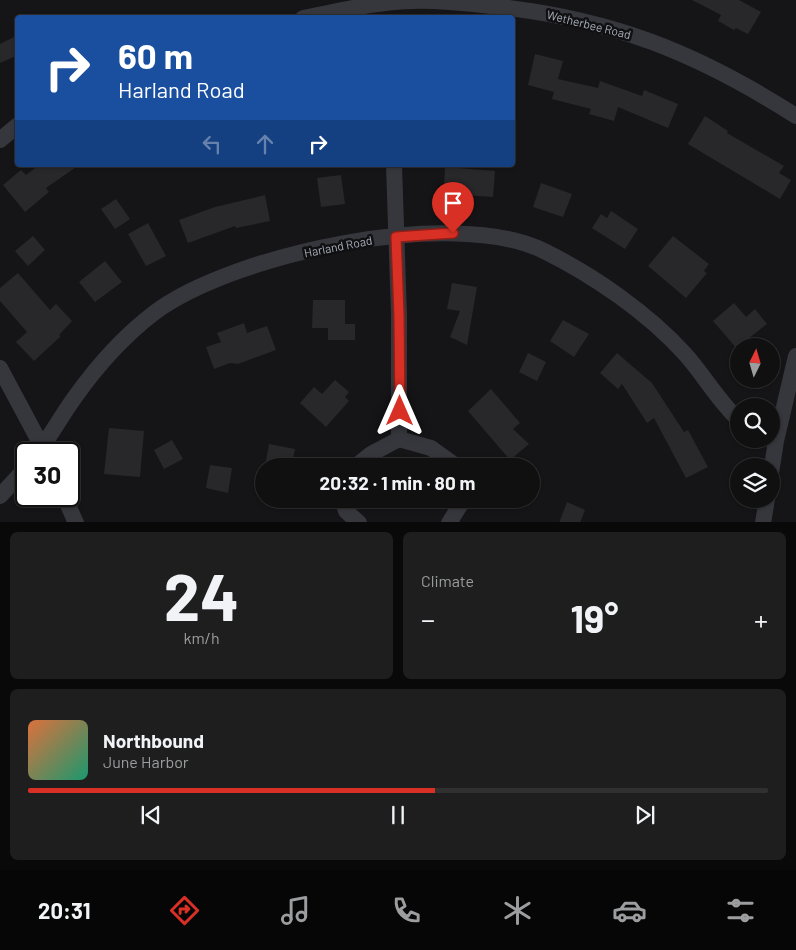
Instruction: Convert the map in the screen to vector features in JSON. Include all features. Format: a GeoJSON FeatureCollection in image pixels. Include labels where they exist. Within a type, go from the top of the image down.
{"type":"FeatureCollection","features":[{"type":"Feature","properties":{"kind":"street","name":"Wetherbee Road"},"geometry":{"type":"LineString","coordinates":[[327,15],[444,1],[550,13],[608,26],[691,57],[750,88],[796,116]]}},
{"type":"Feature","properties":{"kind":"street"},"geometry":{"type":"LineString","coordinates":[[0,140],[15,128]]}},
{"type":"Feature","properties":{"kind":"street"},"geometry":{"type":"LineString","coordinates":[[394,167],[399,315],[399,439]]}},
{"type":"Feature","properties":{"kind":"street","name":"Harland Road"},"geometry":{"type":"LineString","coordinates":[[48,442],[75,397],[110,354],[154,313],[181,296],[218,279],[277,259],[326,248],[396,237],[453,233],[497,236],[528,244],[546,252],[607,290],[654,324],[686,355],[730,409]]}},
{"type":"Feature","properties":{"kind":"street"},"geometry":{"type":"LineString","coordinates":[[780,414],[796,356]]}},
{"type":"Feature","properties":{"kind":"street"},"geometry":{"type":"LineString","coordinates":[[0,368],[37,442]]}},
{"type":"Feature","properties":{"kind":"street"},"geometry":{"type":"LineString","coordinates":[[366,458],[399,439],[431,448],[445,458]]}},
{"type":"Feature","properties":{"kind":"street"},"geometry":{"type":"LineString","coordinates":[[0,496],[15,480]]}},
{"type":"Feature","properties":{"kind":"street"},"geometry":{"type":"LineString","coordinates":[[69,507],[76,522]]}},
{"type":"Feature","properties":{"kind":"street"},"geometry":{"type":"LineString","coordinates":[[345,508],[359,522]]}},
{"type":"Feature","properties":{"kind":"street"},"geometry":{"type":"LineString","coordinates":[[449,522],[458,508]]}},
{"type":"Feature","properties":{"kind":"street"},"geometry":{"type":"LineString","coordinates":[[763,522],[765,508]]}},
{"type":"Feature","properties":{"kind":"building"},"geometry":{"type":"Polygon","coordinates":[[[692,0],[739,0],[761,12],[748,34],[736,28],[734,30],[718,21],[721,15],[692,0]]]}},
{"type":"Feature","properties":{"kind":"building"},"geometry":{"type":"Polygon","coordinates":[[[15,36],[15,56],[0,63],[0,44],[15,36]]]}},
{"type":"Feature","properties":{"kind":"building"},"geometry":{"type":"Polygon","coordinates":[[[535,54],[563,61],[558,79],[598,88],[600,81],[642,96],[644,90],[678,104],[668,128],[618,107],[614,121],[589,114],[591,109],[552,99],[554,92],[528,85],[535,54]]]}},
{"type":"Feature","properties":{"kind":"building"},"geometry":{"type":"Polygon","coordinates":[[[705,116],[728,131],[727,133],[784,166],[779,173],[791,180],[780,199],[688,144],[705,116]]]}},
{"type":"Feature","properties":{"kind":"building"},"geometry":{"type":"Polygon","coordinates":[[[36,167],[76,167],[46,188],[49,192],[25,212],[3,185],[21,170],[26,175],[36,167]]]}},
{"type":"Feature","properties":{"kind":"building"},"geometry":{"type":"Polygon","coordinates":[[[445,167],[495,171],[493,197],[463,195],[464,190],[444,189],[445,167]]]}},
{"type":"Feature","properties":{"kind":"building"},"geometry":{"type":"Polygon","coordinates":[[[341,175],[345,204],[321,207],[317,178],[341,175]]]}},
{"type":"Feature","properties":{"kind":"building"},"geometry":{"type":"Polygon","coordinates":[[[541,183],[572,194],[563,217],[533,207],[541,183]]]}},
{"type":"Feature","properties":{"kind":"building"},"geometry":{"type":"Polygon","coordinates":[[[265,195],[270,221],[236,228],[235,226],[188,243],[179,220],[215,207],[265,195]]]}},
{"type":"Feature","properties":{"kind":"building"},"geometry":{"type":"Polygon","coordinates":[[[116,199],[130,219],[115,229],[101,209],[116,199]]]}},
{"type":"Feature","properties":{"kind":"building"},"geometry":{"type":"Polygon","coordinates":[[[611,211],[638,229],[625,249],[592,228],[601,214],[607,218],[611,211]]]}},
{"type":"Feature","properties":{"kind":"building"},"geometry":{"type":"Polygon","coordinates":[[[148,223],[166,256],[146,266],[128,234],[148,223]]]}},
{"type":"Feature","properties":{"kind":"building"},"geometry":{"type":"Polygon","coordinates":[[[33,236],[45,250],[28,266],[15,251],[33,236]]]}},
{"type":"Feature","properties":{"kind":"building"},"geometry":{"type":"Polygon","coordinates":[[[673,236],[709,264],[704,271],[707,273],[686,298],[648,266],[673,236]]]}},
{"type":"Feature","properties":{"kind":"building"},"geometry":{"type":"Polygon","coordinates":[[[105,261],[122,282],[95,302],[79,282],[105,261]]]}},
{"type":"Feature","properties":{"kind":"building"},"geometry":{"type":"Polygon","coordinates":[[[18,273],[50,310],[56,304],[72,321],[59,335],[61,336],[34,361],[16,342],[27,332],[0,301],[0,288],[18,273]]]}},
{"type":"Feature","properties":{"kind":"building"},"geometry":{"type":"Polygon","coordinates":[[[452,283],[477,287],[467,345],[450,337],[460,311],[447,309],[452,283]]]}},
{"type":"Feature","properties":{"kind":"building"},"geometry":{"type":"Polygon","coordinates":[[[313,300],[345,300],[345,324],[355,324],[355,340],[328,340],[328,328],[312,328],[313,300]]]}},
{"type":"Feature","properties":{"kind":"building"},"geometry":{"type":"Polygon","coordinates":[[[734,303],[746,317],[755,309],[767,324],[749,338],[730,338],[730,341],[713,321],[734,303]]]}},
{"type":"Feature","properties":{"kind":"building"},"geometry":{"type":"Polygon","coordinates":[[[563,320],[589,334],[574,357],[550,341],[563,320]]]}},
{"type":"Feature","properties":{"kind":"building"},"geometry":{"type":"Polygon","coordinates":[[[244,323],[247,333],[267,326],[276,350],[238,364],[230,363],[214,369],[206,347],[221,342],[217,333],[244,323]]]}},
{"type":"Feature","properties":{"kind":"building"},"geometry":{"type":"Polygon","coordinates":[[[528,353],[546,362],[537,381],[519,372],[528,353]]]}},
{"type":"Feature","properties":{"kind":"building"},"geometry":{"type":"Polygon","coordinates":[[[617,353],[652,383],[684,432],[688,430],[708,467],[686,478],[654,418],[647,423],[622,384],[618,389],[600,373],[617,353]]]}},
{"type":"Feature","properties":{"kind":"building"},"geometry":{"type":"Polygon","coordinates":[[[335,380],[349,392],[345,397],[349,401],[326,427],[300,403],[314,387],[322,394],[335,380]]]}},
{"type":"Feature","properties":{"kind":"building"},"geometry":{"type":"Polygon","coordinates":[[[491,389],[520,423],[513,429],[529,444],[512,458],[508,458],[468,411],[491,389]]]}},
{"type":"Feature","properties":{"kind":"building"},"geometry":{"type":"Polygon","coordinates":[[[109,428],[144,431],[140,477],[104,474],[109,428]]]}},
{"type":"Feature","properties":{"kind":"building"},"geometry":{"type":"Polygon","coordinates":[[[172,440],[183,459],[164,469],[154,450],[172,440]]]}},
{"type":"Feature","properties":{"kind":"building"},"geometry":{"type":"Polygon","coordinates":[[[269,444],[295,449],[293,458],[266,458],[269,444]]]}},
{"type":"Feature","properties":{"kind":"building"},"geometry":{"type":"Polygon","coordinates":[[[210,465],[232,468],[228,493],[206,488],[210,465]]]}},
{"type":"Feature","properties":{"kind":"building"},"geometry":{"type":"Polygon","coordinates":[[[567,502],[585,510],[580,522],[559,522],[567,502]]]}},
{"type":"Feature","properties":{"kind":"route"},"geometry":{"type":"LineString","coordinates":[[400,411],[396,237],[453,233]]}}]}
